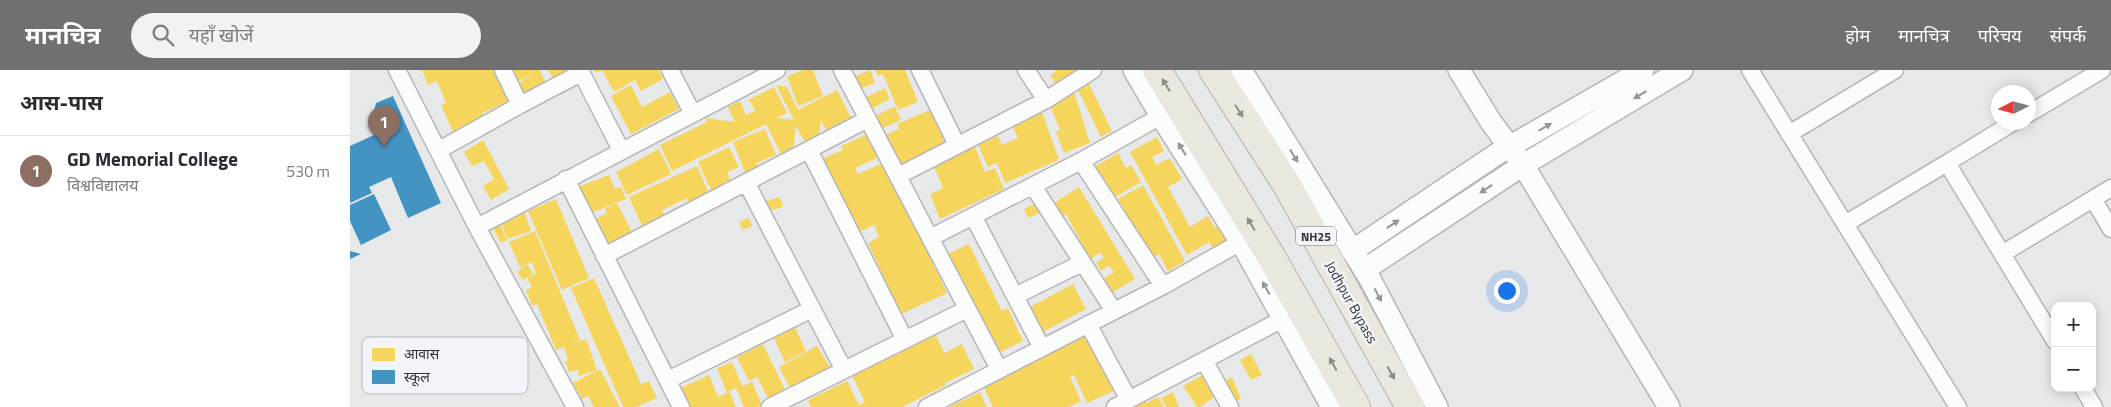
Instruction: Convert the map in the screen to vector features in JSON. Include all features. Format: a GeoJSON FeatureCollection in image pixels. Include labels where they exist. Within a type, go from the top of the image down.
{"type":"FeatureCollection","features":[{"type":"Feature","properties":{"kind":"highway"},"geometry":{"type":"LineString","coordinates":[[1157,70],[1272,258],[1356,407]]}},
{"type":"Feature","properties":{"kind":"highway","name":"Jodhpur Bypass"},"geometry":{"type":"LineString","coordinates":[[1213,70],[1287,185],[1410,407]]}},
{"type":"Feature","properties":{"kind":"street"},"geometry":{"type":"LineString","coordinates":[[397,70],[477,227],[576,407]]}},
{"type":"Feature","properties":{"kind":"street"},"geometry":{"type":"LineString","coordinates":[[503,70],[520,105]]}},
{"type":"Feature","properties":{"kind":"street"},"geometry":{"type":"LineString","coordinates":[[670,70],[693,114]]}},
{"type":"Feature","properties":{"kind":"street"},"geometry":{"type":"LineString","coordinates":[[477,227],[777,70]]}},
{"type":"Feature","properties":{"kind":"street"},"geometry":{"type":"LineString","coordinates":[[842,70],[1000,369]]}},
{"type":"Feature","properties":{"kind":"street"},"geometry":{"type":"LineString","coordinates":[[920,70],[957,146]]}},
{"type":"Feature","properties":{"kind":"street"},"geometry":{"type":"LineString","coordinates":[[1026,70],[1046,100]]}},
{"type":"Feature","properties":{"kind":"street"},"geometry":{"type":"LineString","coordinates":[[898,176],[1046,100],[1094,70]]}},
{"type":"Feature","properties":{"kind":"street"},"geometry":{"type":"LineString","coordinates":[[1134,70],[1241,242],[1332,407]]}},
{"type":"Feature","properties":{"kind":"street"},"geometry":{"type":"LineString","coordinates":[[1241,70],[1364,270],[1437,407]]}},
{"type":"Feature","properties":{"kind":"street"},"geometry":{"type":"LineString","coordinates":[[1448,70],[1518,168],[1670,407]]}},
{"type":"Feature","properties":{"kind":"street"},"geometry":{"type":"LineString","coordinates":[[1459,70],[1505,149]]}},
{"type":"Feature","properties":{"kind":"street"},"geometry":{"type":"LineString","coordinates":[[1352,251],[1505,149],[1643,70]]}},
{"type":"Feature","properties":{"kind":"street"},"geometry":{"type":"LineString","coordinates":[[1364,270],[1518,168],[1682,70]]}},
{"type":"Feature","properties":{"kind":"street"},"geometry":{"type":"LineString","coordinates":[[1750,70],[1958,407]]}},
{"type":"Feature","properties":{"kind":"street"},"geometry":{"type":"LineString","coordinates":[[1790,134],[1895,70]]}},
{"type":"Feature","properties":{"kind":"street"},"geometry":{"type":"LineString","coordinates":[[2036,109],[2102,70]]}},
{"type":"Feature","properties":{"kind":"street"},"geometry":{"type":"LineString","coordinates":[[439,150],[581,72],[621,150]]}},
{"type":"Feature","properties":{"kind":"street"},"geometry":{"type":"LineString","coordinates":[[930,238],[1081,161],[1161,116]]}},
{"type":"Feature","properties":{"kind":"street"},"geometry":{"type":"LineString","coordinates":[[604,256],[868,120]]}},
{"type":"Feature","properties":{"kind":"street"},"geometry":{"type":"LineString","coordinates":[[1845,224],[2001,130]]}},
{"type":"Feature","properties":{"kind":"street"},"geometry":{"type":"LineString","coordinates":[[809,150],[905,340]]}},
{"type":"Feature","properties":{"kind":"street"},"geometry":{"type":"LineString","coordinates":[[1081,161],[1163,286]]}},
{"type":"Feature","properties":{"kind":"street"},"geometry":{"type":"LineString","coordinates":[[1947,162],[2051,334]]}},
{"type":"Feature","properties":{"kind":"street"},"geometry":{"type":"LineString","coordinates":[[1518,168],[1656,407]]}},
{"type":"Feature","properties":{"kind":"street"},"geometry":{"type":"LineString","coordinates":[[566,179],[681,407]]}},
{"type":"Feature","properties":{"kind":"street"},"geometry":{"type":"LineString","coordinates":[[746,182],[844,370]]}},
{"type":"Feature","properties":{"kind":"street"},"geometry":{"type":"LineString","coordinates":[[1032,186],[1114,311]]}},
{"type":"Feature","properties":{"kind":"street"},"geometry":{"type":"LineString","coordinates":[[2002,254],[2111,188]]}},
{"type":"Feature","properties":{"kind":"street"},"geometry":{"type":"LineString","coordinates":[[2092,200],[2111,229]]}},
{"type":"Feature","properties":{"kind":"street"},"geometry":{"type":"LineString","coordinates":[[973,216],[1042,348]]}},
{"type":"Feature","properties":{"kind":"street"},"geometry":{"type":"LineString","coordinates":[[927,407],[1163,286],[1241,242]]}},
{"type":"Feature","properties":{"kind":"street"},"geometry":{"type":"LineString","coordinates":[[1016,296],[1082,263]]}},
{"type":"Feature","properties":{"kind":"street"},"geometry":{"type":"LineString","coordinates":[[770,407],[968,309]]}},
{"type":"Feature","properties":{"kind":"street"},"geometry":{"type":"LineString","coordinates":[[668,380],[812,310]]}},
{"type":"Feature","properties":{"kind":"street"},"geometry":{"type":"LineString","coordinates":[[1088,324],[1122,403],[1205,362],[1283,319]]}},
{"type":"Feature","properties":{"kind":"street"},"geometry":{"type":"LineString","coordinates":[[1205,362],[1230,407]]}},
{"type":"Feature","properties":{"kind":"street"},"geometry":{"type":"LineString","coordinates":[[2085,392],[2094,407]]}},
{"type":"Feature","properties":{"kind":"building: आवास"},"geometry":{"type":"Polygon","coordinates":[[[422,70],[495,70],[509,101],[482,113],[484,118],[453,132],[441,105],[446,103],[437,81],[428,85],[422,70]]]}},
{"type":"Feature","properties":{"kind":"building: आवास"},"geometry":{"type":"Polygon","coordinates":[[[510,70],[540,70],[547,86],[523,99],[515,85],[538,72],[514,83],[510,70]]]}},
{"type":"Feature","properties":{"kind":"building: आवास"},"geometry":{"type":"Polygon","coordinates":[[[548,70],[572,70],[555,82],[548,70]]]}},
{"type":"Feature","properties":{"kind":"building: आवास"},"geometry":{"type":"Polygon","coordinates":[[[602,70],[659,70],[663,79],[641,91],[635,80],[614,92],[602,70]]]}},
{"type":"Feature","properties":{"kind":"building: आवास"},"geometry":{"type":"Polygon","coordinates":[[[804,70],[813,70],[823,96],[798,106],[787,76],[804,70]]]}},
{"type":"Feature","properties":{"kind":"building: आवास"},"geometry":{"type":"Polygon","coordinates":[[[870,70],[875,83],[856,90],[851,78],[870,70]]]}},
{"type":"Feature","properties":{"kind":"building: आवास"},"geometry":{"type":"Polygon","coordinates":[[[875,70],[905,70],[918,102],[898,110],[883,74],[878,76],[875,70]]]}},
{"type":"Feature","properties":{"kind":"building: आवास"},"geometry":{"type":"Polygon","coordinates":[[[1055,70],[1080,70],[1055,83],[1050,75],[1056,72],[1055,70]]]}},
{"type":"Feature","properties":{"kind":"building: आवास"},"geometry":{"type":"Polygon","coordinates":[[[1088,82],[1112,131],[1101,137],[1077,88],[1088,82]]]}},
{"type":"Feature","properties":{"kind":"building: आवास"},"geometry":{"type":"Polygon","coordinates":[[[631,85],[642,107],[670,92],[679,109],[631,134],[611,96],[631,85]]]}},
{"type":"Feature","properties":{"kind":"building: आवास"},"geometry":{"type":"Polygon","coordinates":[[[776,85],[787,87],[798,110],[837,90],[851,118],[826,130],[821,120],[819,137],[806,144],[796,126],[793,150],[782,156],[766,124],[672,171],[660,145],[707,122],[705,118],[735,122],[728,107],[740,101],[746,115],[755,111],[750,101],[746,101],[774,87],[787,113],[777,118],[794,120],[776,85]]]}},
{"type":"Feature","properties":{"kind":"building: आवास"},"geometry":{"type":"Polygon","coordinates":[[[885,88],[890,99],[868,110],[863,99],[885,88]]]}},
{"type":"Feature","properties":{"kind":"building: आवास"},"geometry":{"type":"Polygon","coordinates":[[[1074,92],[1090,143],[1064,153],[1056,132],[1060,130],[1050,105],[1063,100],[1062,96],[1074,92]]]}},
{"type":"Feature","properties":{"kind":"building: आवास"},"geometry":{"type":"Polygon","coordinates":[[[895,107],[901,120],[876,131],[870,118],[895,107]]]}},
{"type":"Feature","properties":{"kind":"building: आवास"},"geometry":{"type":"Polygon","coordinates":[[[930,110],[946,146],[901,166],[896,155],[892,157],[883,136],[899,129],[897,124],[930,110]]]}},
{"type":"Feature","properties":{"kind":"building: आवास"},"geometry":{"type":"Polygon","coordinates":[[[1042,112],[1059,160],[1005,183],[997,163],[988,167],[978,145],[998,136],[1002,145],[1018,138],[1012,125],[1042,112]]]}},
{"type":"Feature","properties":{"kind":"building: आवास"},"geometry":{"type":"Polygon","coordinates":[[[765,129],[776,155],[756,163],[759,169],[746,175],[733,142],[765,129]]]}},
{"type":"Feature","properties":{"kind":"building: आवास"},"geometry":{"type":"Polygon","coordinates":[[[868,134],[879,157],[855,168],[858,174],[883,163],[895,182],[947,293],[901,314],[868,243],[879,237],[874,225],[857,233],[823,159],[843,150],[841,146],[868,134]]]}},
{"type":"Feature","properties":{"kind":"building: आवास"},"geometry":{"type":"Polygon","coordinates":[[[1157,137],[1164,151],[1152,157],[1156,165],[1170,158],[1182,179],[1168,187],[1190,227],[1208,216],[1215,228],[1220,225],[1228,240],[1213,248],[1209,242],[1187,255],[1130,152],[1157,137]]]}},
{"type":"Feature","properties":{"kind":"building: आवास"},"geometry":{"type":"Polygon","coordinates":[[[483,140],[509,189],[491,200],[483,186],[494,179],[484,161],[472,166],[464,152],[483,140]]]}},
{"type":"Feature","properties":{"kind":"building: आवास"},"geometry":{"type":"Polygon","coordinates":[[[729,147],[739,167],[727,172],[730,180],[722,184],[723,188],[712,193],[698,162],[729,147]]]}},
{"type":"Feature","properties":{"kind":"building: आवास"},"geometry":{"type":"Polygon","coordinates":[[[975,147],[985,172],[995,168],[1004,189],[940,219],[930,194],[943,188],[933,164],[975,147]]]}},
{"type":"Feature","properties":{"kind":"building: आवास"},"geometry":{"type":"Polygon","coordinates":[[[659,149],[671,174],[627,195],[616,172],[659,149]]]}},
{"type":"Feature","properties":{"kind":"building: आवास"},"geometry":{"type":"Polygon","coordinates":[[[1118,153],[1126,168],[1131,165],[1141,182],[1112,199],[1094,167],[1118,153]]]}},
{"type":"Feature","properties":{"kind":"building: आवास"},"geometry":{"type":"Polygon","coordinates":[[[697,166],[709,194],[689,203],[687,198],[662,210],[665,218],[643,228],[629,197],[697,166]]]}},
{"type":"Feature","properties":{"kind":"building: आवास"},"geometry":{"type":"Polygon","coordinates":[[[609,175],[615,189],[621,187],[626,199],[591,213],[580,186],[609,175]]]}},
{"type":"Feature","properties":{"kind":"building: आवास"},"geometry":{"type":"Polygon","coordinates":[[[1143,185],[1185,261],[1168,271],[1159,254],[1152,258],[1118,199],[1143,185]]]}},
{"type":"Feature","properties":{"kind":"building: आवास"},"geometry":{"type":"Polygon","coordinates":[[[1079,187],[1135,279],[1113,292],[1104,278],[1114,272],[1109,265],[1101,271],[1096,263],[1104,258],[1100,253],[1090,259],[1066,214],[1062,216],[1054,203],[1079,187]]]}},
{"type":"Feature","properties":{"kind":"building: आवास"},"geometry":{"type":"Polygon","coordinates":[[[780,197],[783,207],[769,211],[766,201],[780,197]]]}},
{"type":"Feature","properties":{"kind":"building: आवास"},"geometry":{"type":"Polygon","coordinates":[[[556,199],[589,278],[562,290],[528,211],[556,199]]]}},
{"type":"Feature","properties":{"kind":"building: आवास"},"geometry":{"type":"Polygon","coordinates":[[[1041,201],[1045,210],[1028,218],[1024,209],[1041,201]]]}},
{"type":"Feature","properties":{"kind":"building: आवास"},"geometry":{"type":"Polygon","coordinates":[[[617,203],[633,234],[609,246],[595,219],[607,213],[605,209],[617,203]]]}},
{"type":"Feature","properties":{"kind":"building: आवास"},"geometry":{"type":"Polygon","coordinates":[[[525,213],[531,231],[507,239],[501,222],[525,213]]]}},
{"type":"Feature","properties":{"kind":"building: आवास"},"geometry":{"type":"Polygon","coordinates":[[[749,218],[752,226],[742,230],[739,222],[749,218]]]}},
{"type":"Feature","properties":{"kind":"building: आवास"},"geometry":{"type":"Polygon","coordinates":[[[500,225],[507,240],[501,243],[493,228],[500,225]]]}},
{"type":"Feature","properties":{"kind":"building: आवास"},"geometry":{"type":"Polygon","coordinates":[[[535,231],[580,340],[571,344],[586,339],[597,370],[579,376],[577,370],[569,372],[565,361],[568,360],[564,347],[556,350],[537,304],[532,306],[526,290],[532,288],[527,277],[523,280],[517,272],[527,264],[520,267],[509,242],[535,231]],[[532,262],[527,264],[533,273],[528,277],[536,274],[532,262]]]}},
{"type":"Feature","properties":{"kind":"building: आवास"},"geometry":{"type":"Polygon","coordinates":[[[969,244],[1002,311],[1008,308],[1023,341],[994,355],[946,255],[969,244]]]}},
{"type":"Feature","properties":{"kind":"building: आवास"},"geometry":{"type":"Polygon","coordinates":[[[594,278],[641,384],[649,381],[657,398],[636,407],[623,407],[571,288],[594,278]]]}},
{"type":"Feature","properties":{"kind":"building: आवास"},"geometry":{"type":"Polygon","coordinates":[[[1073,284],[1086,309],[1039,334],[1026,309],[1073,284]]]}},
{"type":"Feature","properties":{"kind":"building: आवास"},"geometry":{"type":"Polygon","coordinates":[[[795,327],[806,351],[785,362],[774,338],[795,327]]]}},
{"type":"Feature","properties":{"kind":"building: आवास"},"geometry":{"type":"Polygon","coordinates":[[[1089,332],[1116,390],[1087,403],[1074,375],[1070,377],[1081,401],[1069,407],[993,407],[983,385],[1089,332]]]}},
{"type":"Feature","properties":{"kind":"building: आवास"},"geometry":{"type":"Polygon","coordinates":[[[935,333],[944,353],[962,344],[974,369],[902,407],[811,407],[808,400],[847,381],[859,405],[865,402],[851,373],[935,333]]]}},
{"type":"Feature","properties":{"kind":"building: आवास"},"geometry":{"type":"Polygon","coordinates":[[[763,344],[786,392],[769,400],[757,377],[749,381],[737,357],[763,344]]]}},
{"type":"Feature","properties":{"kind":"building: आवास"},"geometry":{"type":"Polygon","coordinates":[[[817,346],[830,368],[791,390],[779,367],[817,346]]]}},
{"type":"Feature","properties":{"kind":"building: आवास"},"geometry":{"type":"Polygon","coordinates":[[[1251,354],[1262,375],[1251,380],[1240,360],[1251,354]]]}},
{"type":"Feature","properties":{"kind":"building: आवास"},"geometry":{"type":"Polygon","coordinates":[[[732,362],[742,386],[752,382],[762,405],[744,407],[736,388],[729,391],[736,407],[689,407],[681,388],[709,375],[718,397],[727,393],[717,368],[732,362]]]}},
{"type":"Feature","properties":{"kind":"building: आवास"},"geometry":{"type":"Polygon","coordinates":[[[600,369],[620,407],[594,407],[588,396],[582,399],[573,383],[600,369]]]}},
{"type":"Feature","properties":{"kind":"building: आवास"},"geometry":{"type":"Polygon","coordinates":[[[1208,372],[1220,393],[1200,407],[1197,407],[1183,386],[1208,372]]]}},
{"type":"Feature","properties":{"kind":"building: आवास"},"geometry":{"type":"Polygon","coordinates":[[[1232,377],[1241,399],[1231,403],[1221,383],[1232,377]]]}},
{"type":"Feature","properties":{"kind":"building: आवास"},"geometry":{"type":"Polygon","coordinates":[[[980,392],[987,407],[949,407],[980,392]]]}},
{"type":"Feature","properties":{"kind":"building: आवास"},"geometry":{"type":"Polygon","coordinates":[[[1173,392],[1179,407],[1166,407],[1161,398],[1173,392]]]}},
{"type":"Feature","properties":{"kind":"building: आवास"},"geometry":{"type":"Polygon","coordinates":[[[1158,397],[1164,407],[1127,407],[1145,400],[1146,403],[1158,397]]]}},
{"type":"Feature","properties":{"kind":"building: स्कूल"},"geometry":{"type":"Polygon","coordinates":[[[393,96],[441,203],[408,218],[391,177],[369,187],[372,193],[350,203],[350,146],[374,135],[371,126],[376,103],[393,96]]]}},
{"type":"Feature","properties":{"kind":"building: स्कूल"},"geometry":{"type":"Polygon","coordinates":[[[374,194],[391,230],[361,245],[350,221],[350,205],[374,194]]]}},
{"type":"Feature","properties":{"kind":"building: स्कूल"},"geometry":{"type":"Polygon","coordinates":[[[350,251],[361,254],[350,259],[350,251]]]}},
{"type":"Feature","properties":{"kind":"place","name":"GD Memorial College"},"geometry":{"type":"Point","coordinates":[384,147]}}]}
